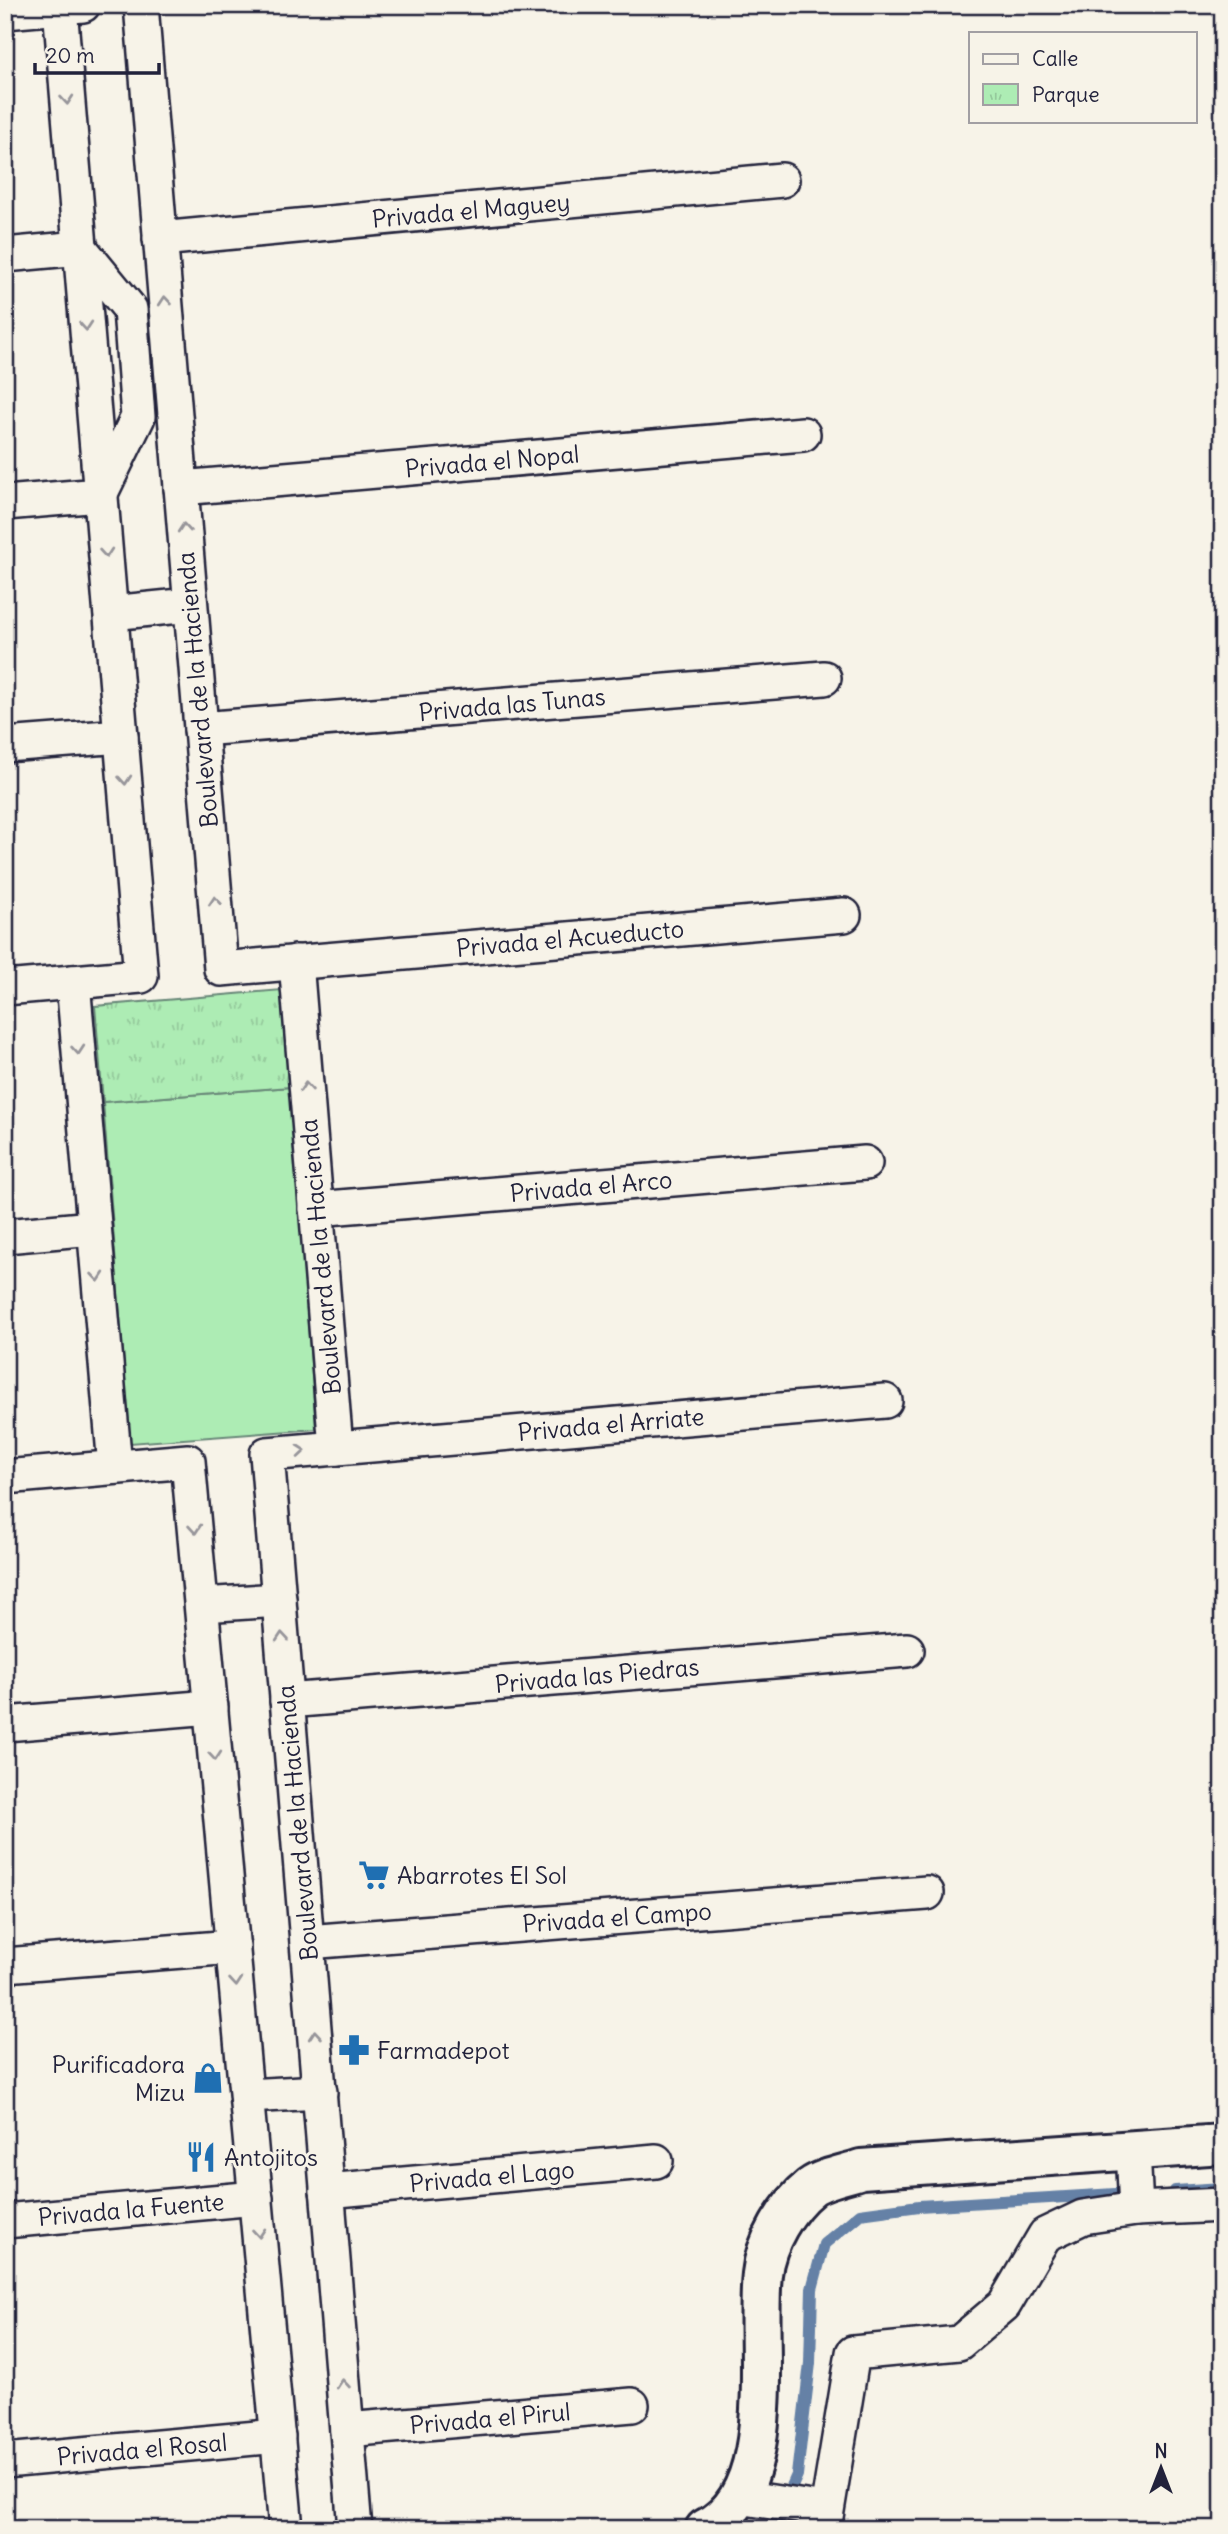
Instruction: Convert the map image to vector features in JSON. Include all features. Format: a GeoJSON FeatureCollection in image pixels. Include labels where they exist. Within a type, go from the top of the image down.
{"type":"FeatureCollection","features":[{"type":"Feature","properties":{"kind":"street","name":"Boulevard de la Hacienda"},"geometry":{"type":"LineString","coordinates":[[141,5],[221,969],[296,962],[336,1448],[267,1454],[355,2529]]}},
{"type":"Feature","properties":{"kind":"street"},"geometry":{"type":"LineString","coordinates":[[5,12],[71,6],[80,247],[141,976],[5,988]]}},
{"type":"Feature","properties":{"kind":"street","name":"Privada el Maguey"},"geometry":{"type":"LineString","coordinates":[[160,239],[782,180]]}},
{"type":"Feature","properties":{"kind":"street"},"geometry":{"type":"LineString","coordinates":[[5,255],[80,247]]}},
{"type":"Feature","properties":{"kind":"street"},"geometry":{"type":"LineString","coordinates":[[80,247],[130,309],[138,417],[100,495]]}},
{"type":"Feature","properties":{"kind":"street","name":"Privada el Nopal"},"geometry":{"type":"LineString","coordinates":[[181,488],[803,434]]}},
{"type":"Feature","properties":{"kind":"street"},"geometry":{"type":"LineString","coordinates":[[5,503],[100,495]]}},
{"type":"Feature","properties":{"kind":"street"},"geometry":{"type":"LineString","coordinates":[[111,613],[190,605]]}},
{"type":"Feature","properties":{"kind":"street","name":"Privada las Tunas"},"geometry":{"type":"LineString","coordinates":[[201,729],[824,678]]}},
{"type":"Feature","properties":{"kind":"street"},"geometry":{"type":"LineString","coordinates":[[5,745],[121,736]]}},
{"type":"Feature","properties":{"kind":"street","name":"Privada el Acueducto"},"geometry":{"type":"LineString","coordinates":[[296,962],[844,915]]}},
{"type":"Feature","properties":{"kind":"street"},"geometry":{"type":"LineString","coordinates":[[73,982],[115,1467]]}},
{"type":"Feature","properties":{"kind":"street","name":"Privada el Arco"},"geometry":{"type":"LineString","coordinates":[[316,1209],[865,1163]]}},
{"type":"Feature","properties":{"kind":"street"},"geometry":{"type":"LineString","coordinates":[[5,1236],[93,1228]]}},
{"type":"Feature","properties":{"kind":"street","name":"Privada el Arriate"},"geometry":{"type":"LineString","coordinates":[[336,1448],[885,1401]]}},
{"type":"Feature","properties":{"kind":"street"},"geometry":{"type":"LineString","coordinates":[[5,1477],[188,1461],[286,2529]]}},
{"type":"Feature","properties":{"kind":"street"},"geometry":{"type":"LineString","coordinates":[[202,1605],[279,1600]]}},
{"type":"Feature","properties":{"kind":"street","name":"Privada las Piedras"},"geometry":{"type":"LineString","coordinates":[[287,1701],[907,1650]]}},
{"type":"Feature","properties":{"kind":"street"},"geometry":{"type":"LineString","coordinates":[[5,1724],[211,1707]]}},
{"type":"Feature","properties":{"kind":"street","name":"Privada el Campo"},"geometry":{"type":"LineString","coordinates":[[307,1942],[927,1893]]}},
{"type":"Feature","properties":{"kind":"street"},"geometry":{"type":"LineString","coordinates":[[5,1965],[233,1947]]}},
{"type":"Feature","properties":{"kind":"street"},"geometry":{"type":"LineString","coordinates":[[247,2096],[320,2092]]}},
{"type":"Feature","properties":{"kind":"street"},"geometry":{"type":"LineString","coordinates":[[753,2498],[762,2272],[779,2225],[812,2186],[861,2169],[1133,2162],[1223,2144]]}},
{"type":"Feature","properties":{"kind":"street","name":"Privada el Lago"},"geometry":{"type":"LineString","coordinates":[[327,2191],[656,2161]]}},
{"type":"Feature","properties":{"kind":"street"},"geometry":{"type":"LineString","coordinates":[[1133,2162],[1136,2208]]}},
{"type":"Feature","properties":{"kind":"street","name":"Privada la Fuente"},"geometry":{"type":"LineString","coordinates":[[5,2221],[256,2198]]}},
{"type":"Feature","properties":{"kind":"street"},"geometry":{"type":"LineString","coordinates":[[705,2529],[753,2498],[817,2514],[853,2353],[959,2343],[1004,2305],[1045,2235],[1083,2217],[1136,2208],[1223,2205]]}},
{"type":"Feature","properties":{"kind":"street","name":"Privada el Pirul"},"geometry":{"type":"LineString","coordinates":[[347,2430],[632,2405]]}},
{"type":"Feature","properties":{"kind":"street","name":"Privada el Rosal"},"geometry":{"type":"LineString","coordinates":[[5,2461],[278,2437]]}},
{"type":"Feature","properties":{"kind":"green space"},"geometry":{"type":"Polygon","coordinates":[[[282,990],[290,1087],[103,1102],[95,1006],[282,990]]]}},
{"type":"Feature","properties":{"kind":"green space"},"geometry":{"type":"Polygon","coordinates":[[[290,1087],[316,1429],[130,1443],[103,1102],[290,1087]]]}},
{"type":"Feature","properties":{"kind":"waterway"},"geometry":{"type":"LineString","coordinates":[[1175,2191],[1223,2188]]}},
{"type":"Feature","properties":{"kind":"waterway"},"geometry":{"type":"LineString","coordinates":[[773,2529],[797,2475],[810,2363],[812,2289],[824,2244],[860,2214],[919,2206],[1132,2193]]}},
{"type":"Feature","properties":{"kind":"place","name":"Abarrotes El Sol"},"geometry":{"type":"Point","coordinates":[374,1875]}},
{"type":"Feature","properties":{"kind":"place","name":"Farmadepot"},"geometry":{"type":"Point","coordinates":[354,2050]}},
{"type":"Feature","properties":{"kind":"place","name":"Purificadora Mizu"},"geometry":{"type":"Point","coordinates":[208,2078]}},
{"type":"Feature","properties":{"kind":"place","name":"Antojitos"},"geometry":{"type":"Point","coordinates":[201,2157]}}]}
